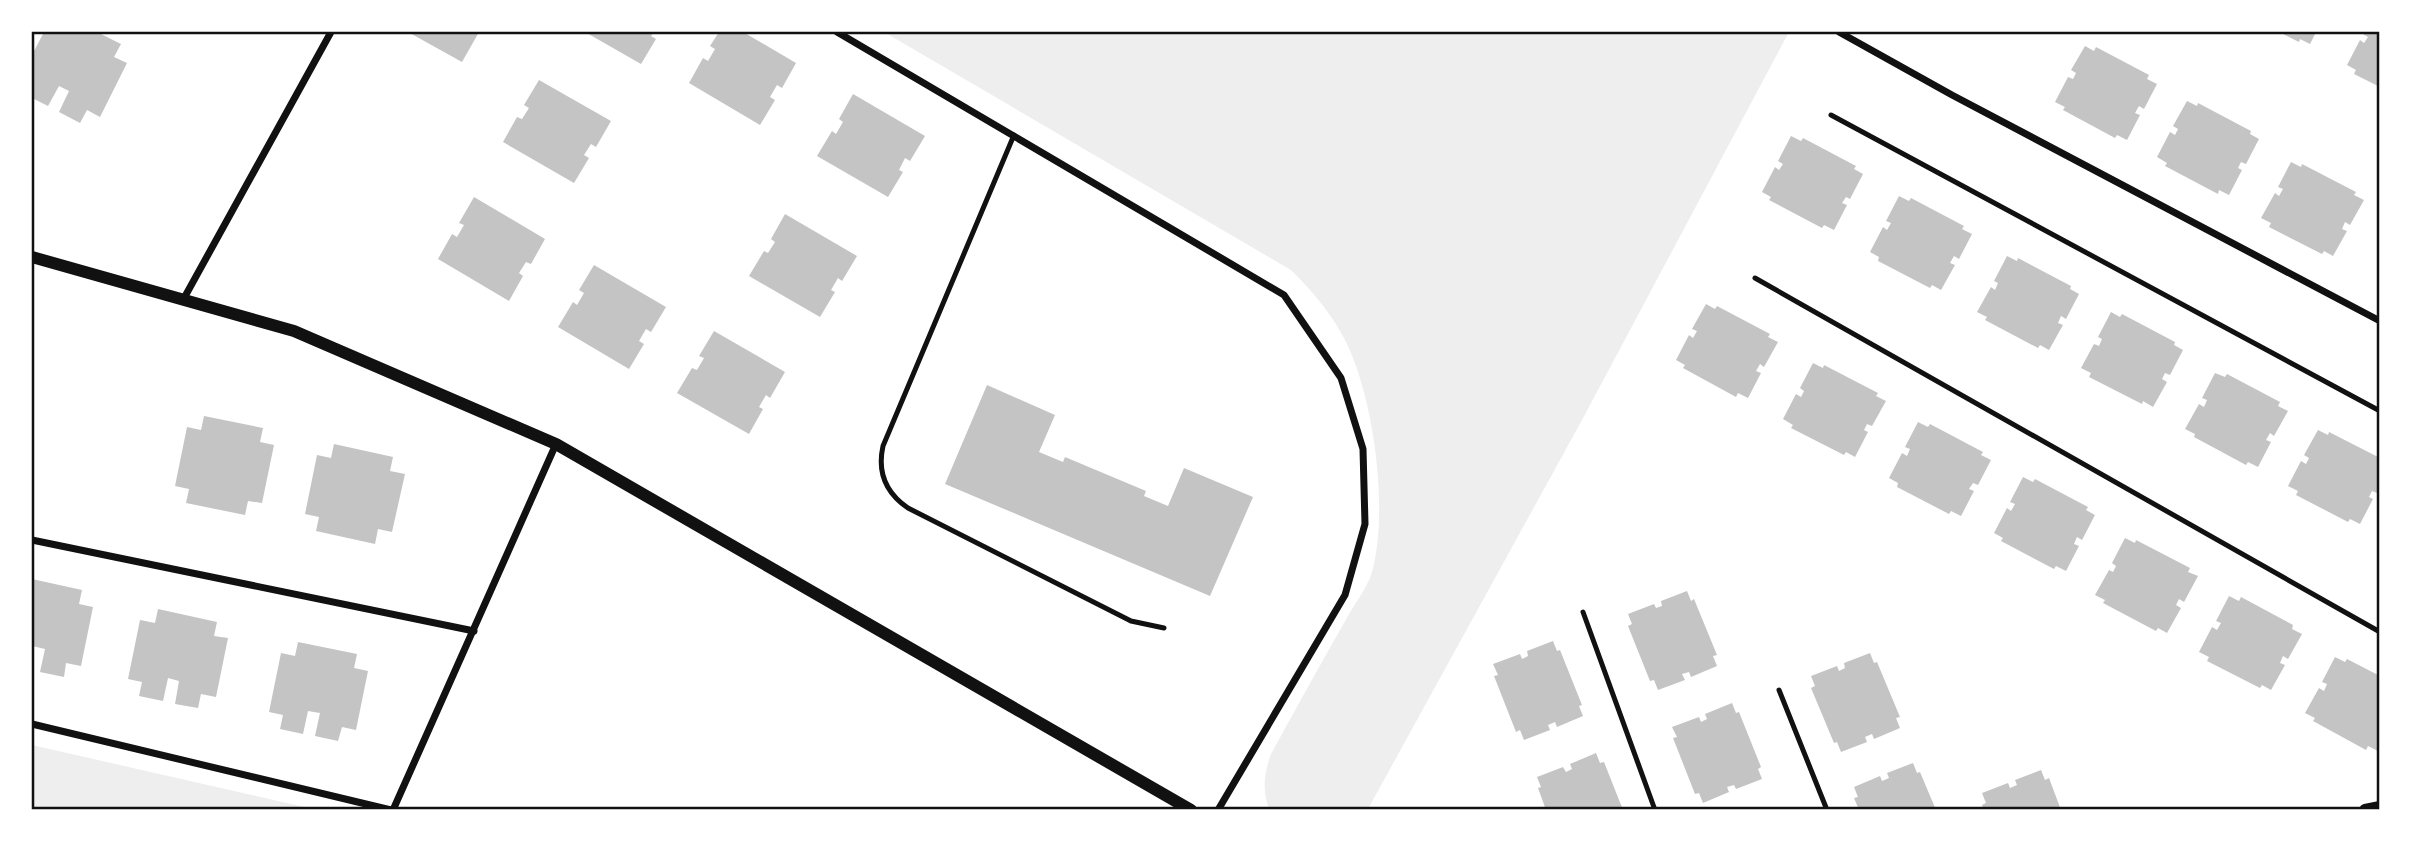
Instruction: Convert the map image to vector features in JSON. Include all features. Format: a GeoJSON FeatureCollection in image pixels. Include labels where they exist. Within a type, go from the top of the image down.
{"type":"FeatureCollection","features":[{"type":"Feature","properties":{"kind":"street"},"geometry":{"type":"LineString","coordinates":[[183,300],[331,32]]}},
{"type":"Feature","properties":{"kind":"street"},"geometry":{"type":"LineString","coordinates":[[837,32],[1284,295],[1341,378],[1363,449],[1365,524],[1345,596],[1218,810]]}},
{"type":"Feature","properties":{"kind":"street"},"geometry":{"type":"LineString","coordinates":[[1839,32],[1952,95],[2379,321]]}},
{"type":"Feature","properties":{"kind":"street"},"geometry":{"type":"LineString","coordinates":[[32,257],[294,331],[556,444],[1192,810]]}},
{"type":"Feature","properties":{"kind":"street"},"geometry":{"type":"LineString","coordinates":[[32,724],[392,810],[556,444]]}},
{"type":"Feature","properties":{"kind":"street"},"geometry":{"type":"LineString","coordinates":[[32,540],[474,631]]}},
{"type":"Feature","properties":{"kind":"street"},"geometry":{"type":"LineString","coordinates":[[2365,810],[2379,807]]}},
{"type":"Feature","properties":{"kind":"lane"},"geometry":{"type":"LineString","coordinates":[[1831,115],[2379,411]]}},
{"type":"Feature","properties":{"kind":"lane"},"geometry":{"type":"LineString","coordinates":[[1014,135],[883,446],[881,471],[884,483],[898,502],[908,508],[1131,621],[1164,628]]}},
{"type":"Feature","properties":{"kind":"lane"},"geometry":{"type":"LineString","coordinates":[[1755,278],[2379,632]]}},
{"type":"Feature","properties":{"kind":"lane"},"geometry":{"type":"LineString","coordinates":[[1583,612],[1656,810]]}},
{"type":"Feature","properties":{"kind":"lane"},"geometry":{"type":"LineString","coordinates":[[1779,690],[1826,810]]}},
{"type":"Feature","properties":{"kind":"shaded area"},"geometry":{"type":"Polygon","coordinates":[[[884,32],[1789,32],[1582,420],[1368,809],[1269,809],[1265,788],[1265,775],[1271,754],[1367,585],[1377,547],[1379,487],[1371,423],[1356,366],[1335,322],[1291,270],[884,32]]]}},
{"type":"Feature","properties":{"kind":"shaded area"},"geometry":{"type":"Polygon","coordinates":[[[32,745],[313,809],[32,809],[32,745]]]}},
{"type":"Feature","properties":{"kind":"building"},"geometry":{"type":"Polygon","coordinates":[[[44,32],[97,32],[121,44],[114,57],[127,63],[100,117],[87,110],[80,123],[59,112],[69,91],[59,86],[48,106],[32,98],[32,55],[44,32]]]}},
{"type":"Feature","properties":{"kind":"building"},"geometry":{"type":"Polygon","coordinates":[[[408,32],[479,32],[462,62],[408,32]]]}},
{"type":"Feature","properties":{"kind":"building"},"geometry":{"type":"Polygon","coordinates":[[[585,32],[654,32],[651,36],[656,39],[641,64],[585,32]]]}},
{"type":"Feature","properties":{"kind":"building"},"geometry":{"type":"Polygon","coordinates":[[[719,32],[743,32],[796,63],[782,88],[777,85],[770,97],[775,100],[760,125],[689,83],[703,58],[708,61],[715,49],[710,46],[719,32]]]}},
{"type":"Feature","properties":{"kind":"building"},"geometry":{"type":"Polygon","coordinates":[[[2279,32],[2316,32],[2310,44],[2300,39],[2299,42],[2279,32]]]}},
{"type":"Feature","properties":{"kind":"building"},"geometry":{"type":"Polygon","coordinates":[[[2380,32],[2380,87],[2354,74],[2356,70],[2347,65],[2360,40],[2364,43],[2368,37],[2363,34],[2380,32]]]}},
{"type":"Feature","properties":{"kind":"building"},"geometry":{"type":"Polygon","coordinates":[[[2085,46],[2094,51],[2096,47],[2149,75],[2147,79],[2157,84],[2144,109],[2139,106],[2135,113],[2140,115],[2127,140],[2117,135],[2115,138],[2063,110],[2065,107],[2055,102],[2068,77],[2073,79],[2076,73],[2071,70],[2085,46]]]}},
{"type":"Feature","properties":{"kind":"building"},"geometry":{"type":"Polygon","coordinates":[[[539,80],[611,121],[596,147],[591,144],[584,155],[589,158],[574,183],[503,142],[517,117],[522,119],[529,108],[524,105],[539,80]]]}},
{"type":"Feature","properties":{"kind":"building"},"geometry":{"type":"Polygon","coordinates":[[[853,94],[925,136],[910,161],[905,158],[899,170],[903,172],[888,197],[817,156],[832,131],[836,134],[843,122],[839,119],[853,94]]]}},
{"type":"Feature","properties":{"kind":"building"},"geometry":{"type":"Polygon","coordinates":[[[2187,101],[2197,106],[2198,103],[2251,131],[2250,134],[2259,139],[2246,164],[2241,162],[2238,168],[2242,170],[2229,195],[2219,190],[2218,194],[2165,166],[2167,163],[2157,157],[2170,132],[2175,135],[2178,129],[2173,126],[2187,101]]]}},
{"type":"Feature","properties":{"kind":"building"},"geometry":{"type":"Polygon","coordinates":[[[1791,136],[1801,141],[1803,138],[1856,166],[1854,169],[1863,174],[1850,199],[1846,197],[1842,203],[1847,205],[1834,230],[1824,225],[1822,228],[1769,200],[1771,197],[1762,192],[1775,167],[1779,170],[1783,164],[1778,161],[1791,136]]]}},
{"type":"Feature","properties":{"kind":"building"},"geometry":{"type":"Polygon","coordinates":[[[2291,162],[2301,167],[2302,164],[2356,192],[2354,195],[2364,200],[2350,225],[2345,222],[2342,229],[2347,231],[2333,256],[2324,251],[2322,254],[2269,227],[2271,223],[2261,218],[2275,193],[2279,196],[2283,189],[2278,187],[2291,162]]]}},
{"type":"Feature","properties":{"kind":"building"},"geometry":{"type":"Polygon","coordinates":[[[1899,196],[1909,201],[1911,198],[1964,226],[1962,229],[1972,234],[1959,259],[1954,256],[1950,263],[1955,265],[1941,290],[1932,285],[1930,288],[1878,261],[1879,257],[1870,252],[1883,227],[1887,230],[1891,223],[1886,221],[1899,196]]]}},
{"type":"Feature","properties":{"kind":"building"},"geometry":{"type":"Polygon","coordinates":[[[474,197],[545,239],[531,264],[526,262],[519,273],[523,276],[509,301],[438,259],[452,234],[457,237],[464,225],[459,223],[474,197]]]}},
{"type":"Feature","properties":{"kind":"building"},"geometry":{"type":"Polygon","coordinates":[[[785,214],[857,256],[842,281],[838,278],[831,290],[835,292],[820,317],[749,276],[764,251],[768,253],[775,242],[771,239],[785,214]]]}},
{"type":"Feature","properties":{"kind":"building"},"geometry":{"type":"Polygon","coordinates":[[[2007,256],[2017,261],[2018,258],[2071,286],[2070,289],[2079,294],[2066,319],[2061,316],[2058,323],[2063,325],[2049,350],[2040,345],[2038,348],[1985,320],[1987,317],[1977,312],[1991,287],[1995,290],[1998,283],[1994,281],[2007,256]]]}},
{"type":"Feature","properties":{"kind":"building"},"geometry":{"type":"Polygon","coordinates":[[[594,265],[666,307],[651,332],[646,329],[639,341],[644,344],[629,369],[558,327],[573,302],[577,305],[584,293],[579,290],[594,265]]]}},
{"type":"Feature","properties":{"kind":"building"},"geometry":{"type":"Polygon","coordinates":[[[1706,304],[1715,309],[1717,306],[1770,334],[1768,337],[1778,342],[1764,367],[1760,364],[1756,371],[1761,373],[1748,398],[1738,393],[1736,397],[1683,368],[1685,365],[1676,360],[1689,335],[1693,338],[1697,331],[1692,329],[1706,304]]]}},
{"type":"Feature","properties":{"kind":"building"},"geometry":{"type":"Polygon","coordinates":[[[2111,312],[2120,317],[2122,314],[2175,342],[2174,345],[2183,350],[2170,375],[2165,373],[2162,379],[2167,382],[2153,407],[2089,377],[2091,373],[2081,368],[2094,344],[2099,346],[2102,339],[2098,337],[2111,312]]]}},
{"type":"Feature","properties":{"kind":"building"},"geometry":{"type":"Polygon","coordinates":[[[714,331],[785,372],[770,398],[766,395],[759,407],[763,409],[749,434],[677,393],[692,368],[697,370],[704,358],[699,356],[714,331]]]}},
{"type":"Feature","properties":{"kind":"building"},"geometry":{"type":"Polygon","coordinates":[[[1813,363],[1823,368],[1824,365],[1878,393],[1876,396],[1886,401],[1872,426],[1867,424],[1864,430],[1868,432],[1855,457],[1846,452],[1844,455],[1791,428],[1793,425],[1783,419],[1796,394],[1801,397],[1804,391],[1800,388],[1813,363]]]}},
{"type":"Feature","properties":{"kind":"building"},"geometry":{"type":"Polygon","coordinates":[[[2215,373],[2225,377],[2227,374],[2280,402],[2278,406],[2288,411],[2274,436],[2270,433],[2266,440],[2271,442],[2258,467],[2248,462],[2246,465],[2194,437],[2195,434],[2185,429],[2199,404],[2204,407],[2207,400],[2202,398],[2215,373]]]}},
{"type":"Feature","properties":{"kind":"building"},"geometry":{"type":"Polygon","coordinates":[[[987,385],[1055,415],[1039,452],[1063,462],[1065,457],[1146,491],[1144,496],[1168,506],[1184,468],[1253,497],[1210,596],[945,484],[987,385]]]}},
{"type":"Feature","properties":{"kind":"building"},"geometry":{"type":"Polygon","coordinates":[[[204,416],[263,428],[260,442],[274,445],[262,503],[248,501],[245,515],[186,503],[189,489],[175,486],[187,427],[201,430],[204,416]]]}},
{"type":"Feature","properties":{"kind":"building"},"geometry":{"type":"Polygon","coordinates":[[[1918,422],[1928,427],[1930,424],[1983,452],[1981,455],[1991,460],[1978,485],[1973,483],[1969,489],[1974,491],[1961,516],[1951,511],[1949,514],[1897,487],[1898,483],[1889,478],[1902,453],[1907,456],[1910,449],[1905,447],[1918,422]]]}},
{"type":"Feature","properties":{"kind":"building"},"geometry":{"type":"Polygon","coordinates":[[[2318,430],[2328,435],[2329,432],[2380,458],[2380,488],[2377,493],[2372,491],[2369,497],[2373,499],[2360,524],[2350,519],[2348,522],[2296,495],[2298,491],[2288,486],[2301,461],[2306,464],[2309,458],[2304,455],[2318,430]]]}},
{"type":"Feature","properties":{"kind":"building"},"geometry":{"type":"Polygon","coordinates":[[[334,444],[393,457],[390,471],[405,474],[392,532],[378,529],[375,544],[316,531],[319,517],[305,514],[317,455],[331,458],[334,444]]]}},
{"type":"Feature","properties":{"kind":"building"},"geometry":{"type":"Polygon","coordinates":[[[2023,477],[2033,482],[2035,479],[2088,507],[2086,510],[2095,515],[2082,540],[2077,537],[2074,544],[2079,546],[2066,571],[2056,566],[2054,569],[2001,541],[2003,538],[1994,533],[2007,508],[2011,511],[2015,504],[2010,502],[2023,477]]]}},
{"type":"Feature","properties":{"kind":"building"},"geometry":{"type":"Polygon","coordinates":[[[2125,538],[2135,543],[2136,540],[2190,568],[2188,572],[2198,576],[2184,602],[2179,599],[2176,605],[2181,608],[2167,633],[2158,628],[2156,631],[2103,603],[2105,600],[2095,595],[2109,570],[2113,572],[2116,566],[2112,563],[2125,538]]]}},
{"type":"Feature","properties":{"kind":"building"},"geometry":{"type":"Polygon","coordinates":[[[32,579],[82,590],[79,604],[93,607],[81,666],[66,663],[64,677],[40,672],[45,649],[32,646],[32,579]]]}},
{"type":"Feature","properties":{"kind":"building"},"geometry":{"type":"Polygon","coordinates":[[[1687,591],[1691,601],[1694,599],[1717,655],[1713,656],[1717,666],[1691,677],[1689,672],[1682,674],[1685,680],[1658,690],[1654,680],[1650,681],[1628,626],[1632,624],[1628,614],[1654,604],[1656,608],[1662,606],[1661,601],[1687,591]]]}},
{"type":"Feature","properties":{"kind":"building"},"geometry":{"type":"Polygon","coordinates":[[[2229,596],[2239,601],[2241,597],[2293,625],[2292,629],[2302,634],[2288,659],[2283,656],[2280,663],[2285,665],[2271,690],[2262,685],[2260,688],[2207,661],[2209,657],[2199,652],[2212,627],[2217,630],[2221,623],[2216,621],[2229,596]]]}},
{"type":"Feature","properties":{"kind":"building"},"geometry":{"type":"Polygon","coordinates":[[[158,609],[217,622],[214,636],[228,638],[216,697],[201,694],[198,708],[175,704],[179,681],[168,678],[163,701],[139,696],[142,682],[128,679],[140,620],[155,623],[158,609]]]}},
{"type":"Feature","properties":{"kind":"building"},"geometry":{"type":"Polygon","coordinates":[[[1553,641],[1557,651],[1560,650],[1582,705],[1579,706],[1583,716],[1557,727],[1555,722],[1548,725],[1550,730],[1524,740],[1520,730],[1516,732],[1494,676],[1498,675],[1493,664],[1520,654],[1522,659],[1528,656],[1527,651],[1553,641]]]}},
{"type":"Feature","properties":{"kind":"building"},"geometry":{"type":"Polygon","coordinates":[[[298,642],[357,654],[354,668],[368,671],[356,730],[342,727],[338,741],[315,736],[320,713],[308,711],[303,734],[280,729],[283,715],[269,712],[281,653],[295,656],[298,642]]]}},
{"type":"Feature","properties":{"kind":"building"},"geometry":{"type":"Polygon","coordinates":[[[1870,653],[1874,663],[1877,662],[1900,717],[1896,718],[1900,728],[1874,739],[1872,734],[1865,737],[1867,742],[1841,752],[1837,742],[1834,743],[1811,688],[1815,686],[1811,676],[1837,666],[1839,671],[1845,668],[1844,663],[1870,653]]]}},
{"type":"Feature","properties":{"kind":"building"},"geometry":{"type":"Polygon","coordinates":[[[2335,657],[2345,662],[2347,659],[2380,676],[2378,751],[2368,746],[2366,750],[2313,721],[2315,718],[2305,713],[2319,688],[2324,691],[2327,684],[2322,682],[2335,657]]]}},
{"type":"Feature","properties":{"kind":"building"},"geometry":{"type":"Polygon","coordinates":[[[1732,703],[1736,713],[1739,712],[1761,767],[1758,769],[1762,779],[1736,789],[1734,785],[1727,787],[1729,792],[1703,803],[1699,793],[1695,794],[1673,738],[1677,737],[1672,727],[1699,717],[1701,722],[1707,719],[1705,714],[1732,703]]]}},
{"type":"Feature","properties":{"kind":"building"},"geometry":{"type":"Polygon","coordinates":[[[1596,753],[1600,763],[1604,762],[1623,810],[1546,810],[1537,777],[1563,767],[1566,772],[1572,769],[1570,764],[1596,753]]]}},
{"type":"Feature","properties":{"kind":"building"},"geometry":{"type":"Polygon","coordinates":[[[1913,763],[1917,773],[1920,772],[1936,810],[1859,810],[1854,798],[1858,797],[1854,787],[1880,776],[1882,781],[1889,778],[1887,773],[1913,763]]]}},
{"type":"Feature","properties":{"kind":"building"},"geometry":{"type":"Polygon","coordinates":[[[2041,770],[2045,780],[2049,778],[2061,810],[1984,810],[1982,805],[1986,803],[1982,793],[2008,783],[2010,788],[2017,785],[2015,780],[2041,770]]]}}]}
